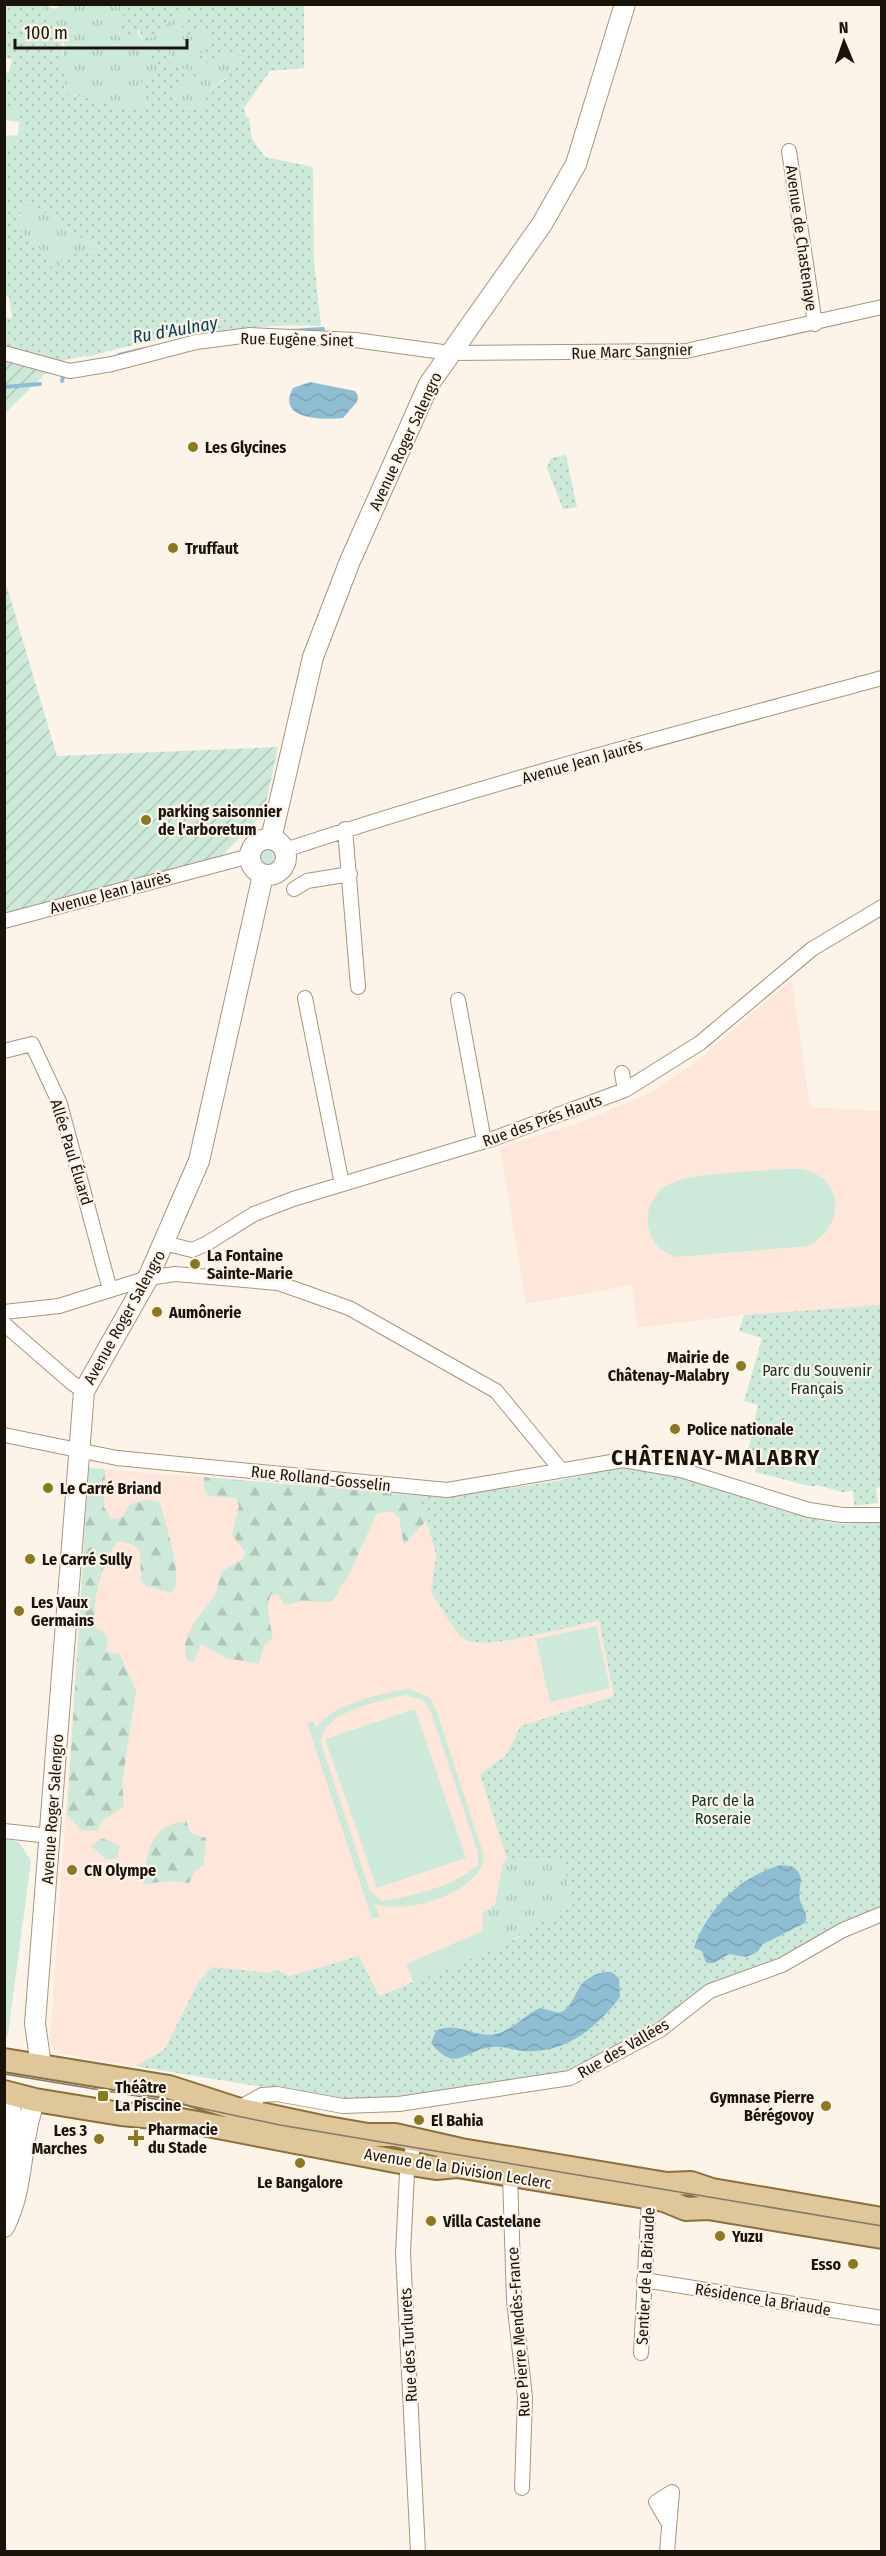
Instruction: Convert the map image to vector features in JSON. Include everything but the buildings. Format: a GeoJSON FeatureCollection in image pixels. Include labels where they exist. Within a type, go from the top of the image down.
{"type":"FeatureCollection","features":[{"type":"Feature","properties":{"kind":"main road","name":"Avenue Roger Salengro"},"geometry":{"type":"LineString","coordinates":[[278,844],[313,657],[350,561],[429,384],[542,224],[576,164],[625,4]]}},
{"type":"Feature","properties":{"kind":"main road"},"geometry":{"type":"LineString","coordinates":[[257,843],[278,844],[287,857],[282,870],[271,876],[263,875],[251,865],[250,856],[257,843]]}},
{"type":"Feature","properties":{"kind":"main road","name":"Avenue Roger Salengro"},"geometry":{"type":"LineString","coordinates":[[41,2066],[35,2023],[84,1390],[148,1278],[199,1161],[263,875]]}},
{"type":"Feature","properties":{"kind":"main road","name":"Avenue Roger Salengro"},"geometry":{"type":"LineString","coordinates":[[11,2061],[35,2023]]}},
{"type":"Feature","properties":{"kind":"main road"},"geometry":{"type":"LineString","coordinates":[[4,2186],[11,2061]]}},
{"type":"Feature","properties":{"kind":"main road","name":"Avenue de la Division Leclerc"},"geometry":{"type":"LineString","coordinates":[[11,2061],[169,2087],[237,2109],[322,2127],[415,2139],[461,2150],[667,2184],[691,2183],[712,2190],[882,2219]]}},
{"type":"Feature","properties":{"kind":"main road"},"geometry":{"type":"LineString","coordinates":[[4,2227],[22,2170],[27,2119],[40,2086],[41,2066]]}},
{"type":"Feature","properties":{"kind":"main road","name":"Avenue de la Division Leclerc"},"geometry":{"type":"LineString","coordinates":[[8,2093],[34,2100],[121,2114],[176,2119],[411,2164],[436,2168],[457,2166],[649,2198],[687,2209],[708,2208],[882,2237]]}},
{"type":"Feature","properties":{"kind":"street","name":"Avenue de Chastenaye"},"geometry":{"type":"LineString","coordinates":[[789,151],[815,324]]}},
{"type":"Feature","properties":{"kind":"street","name":"Rue Marc Sangnier"},"geometry":{"type":"LineString","coordinates":[[450,352],[686,351],[815,324],[882,307]]}},
{"type":"Feature","properties":{"kind":"street","name":"Rue Eugène Sinet"},"geometry":{"type":"LineString","coordinates":[[4,353],[70,371],[95,368],[196,342],[250,335],[363,340],[450,352]]}},
{"type":"Feature","properties":{"kind":"street","name":"Avenue Jean Jaurès"},"geometry":{"type":"LineString","coordinates":[[278,844],[345,830],[882,678]]}},
{"type":"Feature","properties":{"kind":"street"},"geometry":{"type":"LineString","coordinates":[[345,830],[358,987]]}},
{"type":"Feature","properties":{"kind":"street","name":"Avenue Jean Jaurès"},"geometry":{"type":"LineString","coordinates":[[4,921],[250,856]]}},
{"type":"Feature","properties":{"kind":"street"},"geometry":{"type":"LineString","coordinates":[[294,889],[307,881],[350,874]]}},
{"type":"Feature","properties":{"kind":"street","name":"Rue des Prés Hauts"},"geometry":{"type":"LineString","coordinates":[[164,1243],[192,1250],[206,1244],[254,1214],[342,1184],[484,1141],[625,1090],[700,1043],[812,949],[882,907]]}},
{"type":"Feature","properties":{"kind":"street"},"geometry":{"type":"LineString","coordinates":[[305,998],[342,1184]]}},
{"type":"Feature","properties":{"kind":"street"},"geometry":{"type":"LineString","coordinates":[[458,1000],[484,1141]]}},
{"type":"Feature","properties":{"kind":"street","name":"Allée Paul Éluard"},"geometry":{"type":"LineString","coordinates":[[4,1051],[32,1044],[60,1104],[110,1290]]}},
{"type":"Feature","properties":{"kind":"street"},"geometry":{"type":"LineString","coordinates":[[622,1073],[625,1090]]}},
{"type":"Feature","properties":{"kind":"street"},"geometry":{"type":"LineString","coordinates":[[4,1312],[59,1306],[148,1278],[176,1274],[210,1275],[278,1283],[349,1308],[496,1391],[561,1470]]}},
{"type":"Feature","properties":{"kind":"street"},"geometry":{"type":"LineString","coordinates":[[4,1324],[72,1383],[84,1390]]}},
{"type":"Feature","properties":{"kind":"street","name":"Rue Rolland-Gosselin"},"geometry":{"type":"LineString","coordinates":[[4,1435],[117,1458],[447,1490],[623,1460],[681,1470],[809,1510],[842,1515],[882,1515]]}},
{"type":"Feature","properties":{"kind":"street"},"geometry":{"type":"LineString","coordinates":[[4,1831],[50,1836]]}},
{"type":"Feature","properties":{"kind":"street","name":"Rue des Vallées"},"geometry":{"type":"LineString","coordinates":[[237,2109],[262,2095],[277,2094],[343,2106],[399,2104],[570,2078],[660,2030],[710,1991],[782,1965],[843,1930],[882,1914]]}},
{"type":"Feature","properties":{"kind":"street","name":"Rue des Turlurets"},"geometry":{"type":"LineString","coordinates":[[415,2139],[411,2164],[407,2173],[403,2253],[418,2552]]}},
{"type":"Feature","properties":{"kind":"street","name":"Rue Pierre Mendès-France"},"geometry":{"type":"LineString","coordinates":[[510,2176],[514,2300],[525,2397],[522,2488]]}},
{"type":"Feature","properties":{"kind":"street","name":"Sentier de la Briaude"},"geometry":{"type":"LineString","coordinates":[[641,2353],[649,2198]]}},
{"type":"Feature","properties":{"kind":"street","name":"Résidence la Briaude"},"geometry":{"type":"LineString","coordinates":[[644,2280],[882,2318]]}},
{"type":"Feature","properties":{"kind":"street"},"geometry":{"type":"LineString","coordinates":[[667,2552],[669,2524]]}},
{"type":"Feature","properties":{"kind":"shaded area"},"geometry":{"type":"Polygon","coordinates":[[[792,980],[810,1107],[881,1111],[881,1305],[744,1315],[637,1328],[632,1285],[526,1304],[500,1147],[582,1122],[653,1091],[698,1060],[792,980]]]}},
{"type":"Feature","properties":{"kind":"shaded area"},"geometry":{"type":"Polygon","coordinates":[[[89,1468],[418,1494],[436,1554],[431,1592],[504,1640],[599,1621],[614,1696],[521,1726],[507,1859],[520,1937],[378,1996],[359,1956],[289,1976],[275,1969],[272,1973],[182,2016],[164,2050],[135,2066],[57,2053],[50,2043],[89,1468]]]}},
{"type":"Feature","properties":{"kind":"green space"},"geometry":{"type":"Polygon","coordinates":[[[129,4],[304,5],[304,68],[270,71],[244,108],[246,117],[249,118],[252,139],[265,157],[313,167],[314,262],[321,326],[262,327],[202,332],[56,362],[5,348],[5,317],[12,319],[9,296],[5,295],[5,150],[16,144],[24,127],[16,108],[5,107],[4,74],[9,72],[12,59],[5,57],[5,5],[44,5],[44,13],[58,28],[62,41],[61,62],[66,72],[64,92],[132,110],[146,105],[150,94],[142,89],[141,80],[149,75],[157,76],[161,67],[148,55],[154,47],[169,49],[171,66],[194,71],[196,76],[176,84],[172,94],[181,108],[203,110],[201,97],[227,78],[231,69],[241,66],[242,55],[222,55],[207,63],[200,61],[199,56],[207,49],[210,38],[203,30],[197,34],[187,34],[182,25],[187,14],[177,14],[144,44],[139,30],[129,37],[118,37],[125,7],[129,4]],[[33,204],[20,206],[21,214],[13,224],[43,253],[50,267],[58,266],[66,254],[85,251],[108,255],[99,247],[68,230],[50,215],[36,210],[33,204]]]}},
{"type":"Feature","properties":{"kind":"green space"},"geometry":{"type":"Polygon","coordinates":[[[44,5],[55,9],[60,5],[129,5],[125,7],[144,44],[177,14],[187,14],[210,38],[207,49],[199,56],[207,63],[222,55],[242,55],[241,66],[201,97],[204,110],[181,108],[172,94],[176,84],[196,76],[161,67],[146,105],[132,110],[64,92],[66,72],[61,62],[65,45],[44,13],[44,5]]]}},
{"type":"Feature","properties":{"kind":"green space"},"geometry":{"type":"Polygon","coordinates":[[[5,107],[16,108],[24,127],[16,144],[5,150],[5,136],[18,135],[19,122],[5,120],[5,107]]]}},
{"type":"Feature","properties":{"kind":"green space"},"geometry":{"type":"Polygon","coordinates":[[[33,203],[36,210],[50,215],[68,230],[109,255],[85,251],[58,267],[50,267],[43,253],[13,224],[21,215],[20,206],[33,203]]]}},
{"type":"Feature","properties":{"kind":"green space"},"geometry":{"type":"Polygon","coordinates":[[[5,360],[49,370],[5,413],[5,360]]]}},
{"type":"Feature","properties":{"kind":"green space"},"geometry":{"type":"Polygon","coordinates":[[[566,455],[577,507],[563,509],[547,468],[551,458],[566,455]]]}},
{"type":"Feature","properties":{"kind":"green space"},"geometry":{"type":"Polygon","coordinates":[[[4,577],[57,756],[278,747],[264,812],[222,856],[5,915],[4,577]]]}},
{"type":"Feature","properties":{"kind":"green space"},"geometry":{"type":"Polygon","coordinates":[[[268,845],[273,846],[279,852],[279,862],[273,868],[268,869],[263,868],[257,862],[256,857],[257,852],[263,846],[268,845]]]}},
{"type":"Feature","properties":{"kind":"green space"},"geometry":{"type":"Polygon","coordinates":[[[787,1169],[805,1170],[819,1176],[829,1185],[834,1197],[835,1210],[831,1223],[822,1235],[808,1246],[675,1257],[660,1248],[653,1240],[649,1229],[650,1205],[666,1186],[694,1177],[787,1169]]]}},
{"type":"Feature","properties":{"kind":"green space","name":"Parc du Souvenir Français"},"geometry":{"type":"Polygon","coordinates":[[[881,1305],[882,1487],[876,1488],[878,1503],[854,1506],[853,1491],[842,1492],[817,1485],[813,1487],[755,1472],[756,1462],[746,1460],[758,1405],[744,1401],[762,1338],[739,1331],[744,1315],[881,1305]]]}},
{"type":"Feature","properties":{"kind":"green space"},"geometry":{"type":"Polygon","coordinates":[[[623,1467],[826,1522],[426,1521],[404,1545],[399,1517],[391,1511],[376,1514],[350,1573],[332,1601],[302,1601],[284,1604],[279,1595],[271,1594],[268,1609],[273,1637],[264,1645],[259,1664],[226,1658],[201,1644],[194,1662],[188,1661],[185,1651],[188,1633],[215,1594],[221,1572],[242,1559],[246,1553],[232,1535],[239,1506],[236,1498],[209,1496],[204,1490],[204,1477],[445,1498],[558,1481],[623,1467]]]}},
{"type":"Feature","properties":{"kind":"green space","name":"Parc de la Roseraie"},"geometry":{"type":"Polygon","coordinates":[[[623,1467],[684,1477],[807,1519],[843,1524],[881,1520],[880,1909],[836,1926],[762,1968],[725,1977],[658,2026],[561,2078],[372,2101],[329,2098],[135,2066],[164,2050],[199,1981],[212,1967],[271,1973],[275,1969],[289,1976],[359,1956],[379,1996],[520,1937],[519,1934],[572,1906],[564,1860],[507,1859],[480,1774],[506,1755],[521,1726],[614,1696],[599,1621],[528,1637],[488,1643],[473,1642],[463,1638],[431,1592],[436,1554],[418,1494],[445,1498],[558,1481],[623,1467]]]}},
{"type":"Feature","properties":{"kind":"green space"},"geometry":{"type":"Polygon","coordinates":[[[89,1468],[105,1469],[104,1507],[111,1519],[123,1517],[129,1505],[148,1500],[160,1502],[173,1550],[176,1576],[175,1586],[171,1593],[146,1586],[141,1580],[140,1551],[132,1544],[118,1541],[102,1571],[95,1604],[94,1626],[108,1637],[106,1652],[120,1654],[136,1691],[122,1783],[124,1806],[101,1822],[98,1831],[81,1830],[67,1815],[89,1468]]]}},
{"type":"Feature","properties":{"kind":"green space"},"geometry":{"type":"Polygon","coordinates":[[[596,1626],[610,1688],[550,1702],[536,1639],[596,1626]]]}},
{"type":"Feature","properties":{"kind":"green space"},"geometry":{"type":"Polygon","coordinates":[[[410,1689],[430,1698],[437,1712],[484,1856],[480,1869],[470,1881],[457,1890],[422,1903],[388,1907],[375,1904],[379,1917],[372,1919],[307,1723],[314,1721],[316,1728],[323,1720],[345,1706],[410,1689]],[[405,1695],[353,1710],[330,1723],[321,1743],[370,1891],[382,1901],[421,1893],[445,1885],[478,1865],[478,1853],[430,1710],[422,1699],[405,1695]]]}},
{"type":"Feature","properties":{"kind":"green space"},"geometry":{"type":"Polygon","coordinates":[[[415,1709],[466,1858],[377,1888],[325,1739],[415,1709]]]}},
{"type":"Feature","properties":{"kind":"green space"},"geometry":{"type":"Polygon","coordinates":[[[186,1821],[191,1833],[206,1838],[204,1864],[195,1872],[189,1883],[170,1881],[144,1884],[142,1879],[150,1849],[158,1833],[174,1823],[186,1821]]]}},
{"type":"Feature","properties":{"kind":"green space"},"geometry":{"type":"Polygon","coordinates":[[[101,1838],[120,1845],[117,1858],[107,1860],[91,1846],[101,1838]]]}},
{"type":"Feature","properties":{"kind":"green space"},"geometry":{"type":"Polygon","coordinates":[[[5,1839],[19,1842],[31,1861],[8,2034],[5,2041],[5,1839]]]}},
{"type":"Feature","properties":{"kind":"green space"},"geometry":{"type":"Polygon","coordinates":[[[507,1859],[565,1860],[572,1906],[506,1943],[499,1925],[483,1931],[482,1914],[495,1904],[503,1863],[507,1859]]]}},
{"type":"Feature","properties":{"kind":"green space"},"geometry":{"type":"Polygon","coordinates":[[[499,1924],[507,1944],[414,1983],[406,1964],[499,1924]]]}},
{"type":"Feature","properties":{"kind":"water"},"geometry":{"type":"Polygon","coordinates":[[[310,382],[355,391],[358,396],[357,402],[343,418],[325,419],[304,416],[296,412],[289,399],[293,388],[310,382]]]}},
{"type":"Feature","properties":{"kind":"water"},"geometry":{"type":"Polygon","coordinates":[[[780,1865],[791,1866],[801,1877],[799,1895],[806,1914],[805,1923],[763,1944],[757,1952],[746,1957],[729,1954],[714,1963],[706,1963],[702,1951],[694,1948],[707,1920],[716,1908],[739,1886],[765,1870],[780,1865]]]}},
{"type":"Feature","properties":{"kind":"water"},"geometry":{"type":"Polygon","coordinates":[[[604,1972],[611,1972],[619,1978],[620,1997],[591,2028],[567,2043],[539,2051],[492,2047],[454,2059],[447,2057],[431,2043],[436,2031],[444,2028],[458,2028],[488,2035],[496,2034],[508,2029],[540,2008],[560,2013],[571,2003],[585,1981],[604,1972]]]}},
{"type":"Feature","properties":{"kind":"waterway","name":"Ru d'Aulnay"},"geometry":{"type":"LineString","coordinates":[[291,331],[323,329]]}},
{"type":"Feature","properties":{"kind":"waterway","name":"Ru d'Aulnay"},"geometry":{"type":"LineString","coordinates":[[119,355],[144,349]]}},
{"type":"Feature","properties":{"kind":"waterway","name":"Ru d'Aulnay"},"geometry":{"type":"LineString","coordinates":[[62,381],[63,377]]}},
{"type":"Feature","properties":{"kind":"waterway","name":"Ru d'Aulnay"},"geometry":{"type":"LineString","coordinates":[[4,387],[40,384]]}},
{"type":"Feature","properties":{"kind":"tram line"},"geometry":{"type":"LineString","coordinates":[[4,2074],[167,2101],[280,2125],[882,2226]]}},
{"type":"Feature","properties":{"kind":"place","name":"Les Glycines"},"geometry":{"type":"Point","coordinates":[193,447]}},
{"type":"Feature","properties":{"kind":"place","name":"Truffaut"},"geometry":{"type":"Point","coordinates":[173,548]}},
{"type":"Feature","properties":{"kind":"place","name":"parking saisonnier de l'arboretum"},"geometry":{"type":"Point","coordinates":[146,820]}},
{"type":"Feature","properties":{"kind":"place","name":"La Fontaine Sainte-Marie"},"geometry":{"type":"Point","coordinates":[195,1264]}},
{"type":"Feature","properties":{"kind":"place","name":"Aumônerie"},"geometry":{"type":"Point","coordinates":[157,1312]}},
{"type":"Feature","properties":{"kind":"place","name":"Mairie de Châtenay-Malabry"},"geometry":{"type":"Point","coordinates":[741,1366]}},
{"type":"Feature","properties":{"kind":"place","name":"Police nationale"},"geometry":{"type":"Point","coordinates":[675,1429]}},
{"type":"Feature","properties":{"kind":"place","name":"Le Carré Briand"},"geometry":{"type":"Point","coordinates":[48,1488]}},
{"type":"Feature","properties":{"kind":"place","name":"Le Carré Sully"},"geometry":{"type":"Point","coordinates":[30,1559]}},
{"type":"Feature","properties":{"kind":"place","name":"Les Vaux Germains"},"geometry":{"type":"Point","coordinates":[19,1611]}},
{"type":"Feature","properties":{"kind":"place","name":"CN Olympe"},"geometry":{"type":"Point","coordinates":[72,1870]}},
{"type":"Feature","properties":{"kind":"place","name":"Théâtre La Piscine"},"geometry":{"type":"Point","coordinates":[103,2096]}},
{"type":"Feature","properties":{"kind":"place","name":"Gymnase Pierre Bérégovoy"},"geometry":{"type":"Point","coordinates":[826,2106]}},
{"type":"Feature","properties":{"kind":"place","name":"El Bahia"},"geometry":{"type":"Point","coordinates":[419,2120]}},
{"type":"Feature","properties":{"kind":"place","name":"Pharmacie du Stade"},"geometry":{"type":"Point","coordinates":[136,2138]}},
{"type":"Feature","properties":{"kind":"place","name":"Les 3 Marches"},"geometry":{"type":"Point","coordinates":[99,2139]}},
{"type":"Feature","properties":{"kind":"place","name":"Le Bangalore"},"geometry":{"type":"Point","coordinates":[300,2163]}},
{"type":"Feature","properties":{"kind":"place","name":"Villa Castelane"},"geometry":{"type":"Point","coordinates":[431,2221]}},
{"type":"Feature","properties":{"kind":"place","name":"Yuzu"},"geometry":{"type":"Point","coordinates":[720,2236]}},
{"type":"Feature","properties":{"kind":"place","name":"Esso"},"geometry":{"type":"Point","coordinates":[853,2264]}},
{"type":"Feature","properties":{"kind":"district","name":"CHÂTENAY-MALABRY"},"geometry":{"type":"Point","coordinates":[716,1457]}}]}
